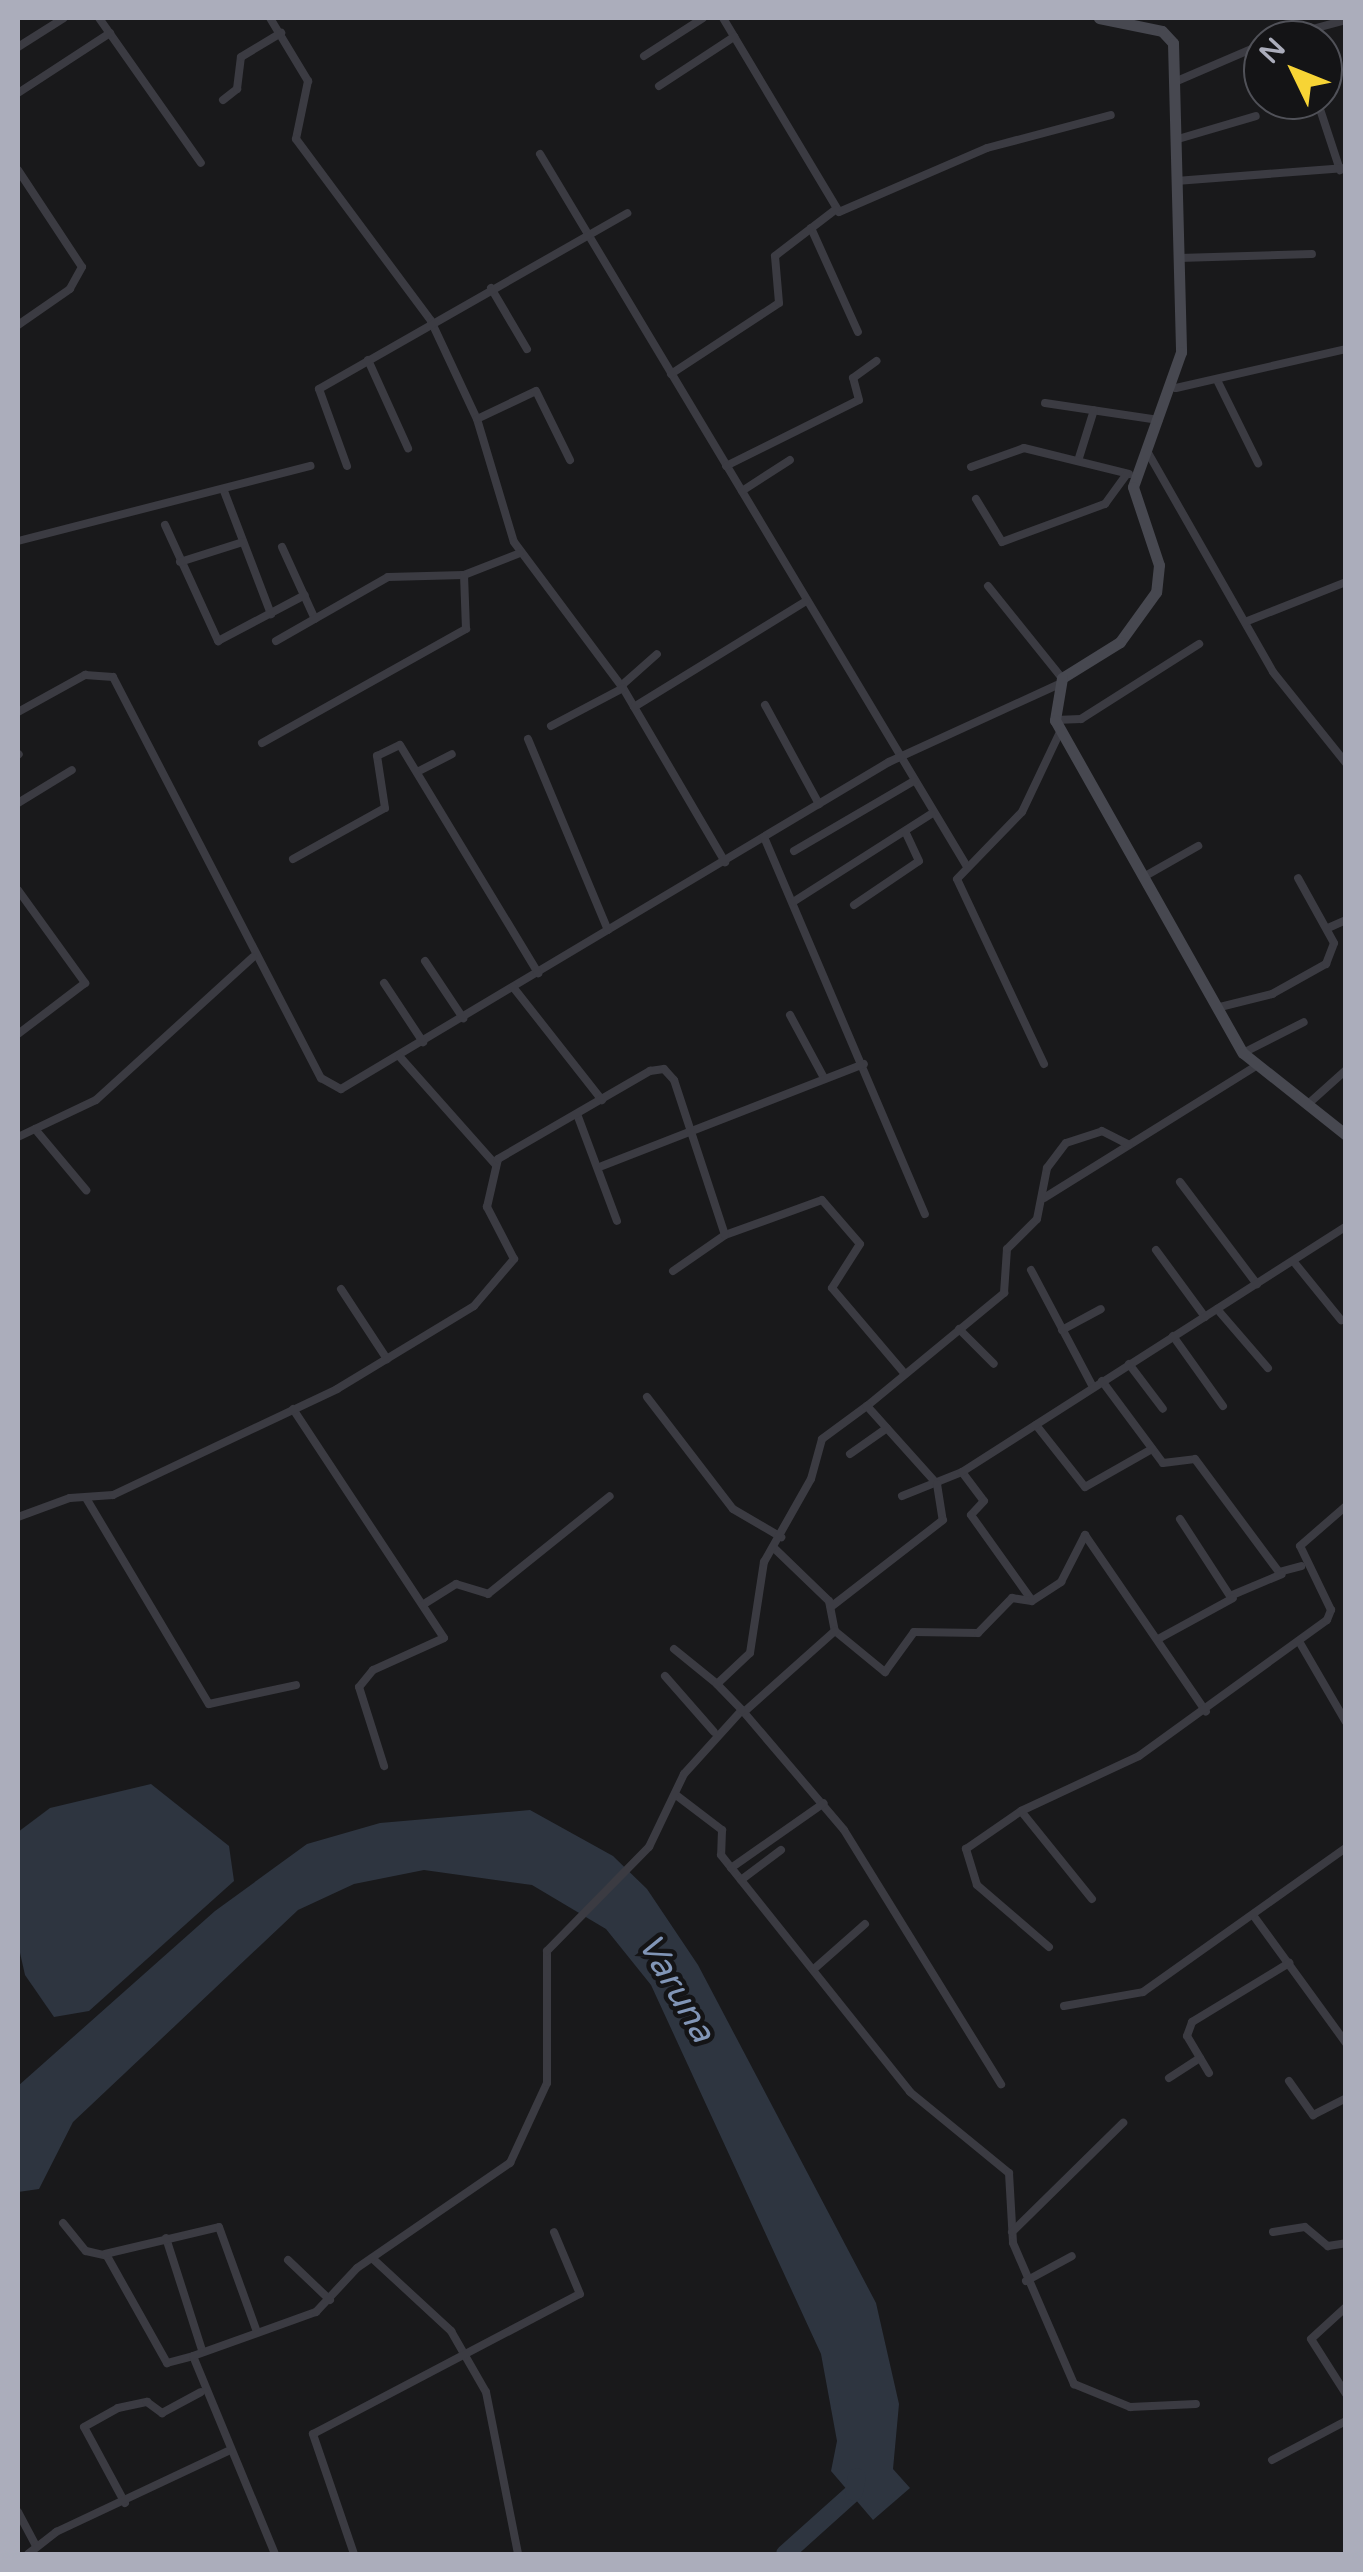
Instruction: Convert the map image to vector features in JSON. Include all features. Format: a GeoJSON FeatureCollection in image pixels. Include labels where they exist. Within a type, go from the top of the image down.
{"type":"FeatureCollection","features":[{"type":"Feature","properties":{"kind":"street"},"geometry":{"type":"LineString","coordinates":[[18,47],[49,21],[64,18]]}},
{"type":"Feature","properties":{"kind":"street"},"geometry":{"type":"LineString","coordinates":[[100,18],[202,163]]}},
{"type":"Feature","properties":{"kind":"street"},"geometry":{"type":"LineString","coordinates":[[270,18],[308,81],[296,138],[431,321],[477,419],[520,553],[622,687],[724,862]]}},
{"type":"Feature","properties":{"kind":"street"},"geometry":{"type":"LineString","coordinates":[[644,56],[703,18]]}},
{"type":"Feature","properties":{"kind":"street"},"geometry":{"type":"LineString","coordinates":[[723,18],[835,210]]}},
{"type":"Feature","properties":{"kind":"street"},"geometry":{"type":"LineString","coordinates":[[976,499],[1002,542],[1105,504],[1131,475],[1176,388],[1179,258],[1171,182],[1178,139],[1177,80],[1169,36],[1100,18]]}},
{"type":"Feature","properties":{"kind":"street"},"geometry":{"type":"LineString","coordinates":[[18,93],[110,33]]}},
{"type":"Feature","properties":{"kind":"street"},"geometry":{"type":"LineString","coordinates":[[222,100],[237,89],[236,63],[280,33]]}},
{"type":"Feature","properties":{"kind":"street"},"geometry":{"type":"LineString","coordinates":[[659,86],[734,37]]}},
{"type":"Feature","properties":{"kind":"street"},"geometry":{"type":"LineString","coordinates":[[1177,80],[1243,52]]}},
{"type":"Feature","properties":{"kind":"street"},"geometry":{"type":"LineString","coordinates":[[671,374],[779,303],[775,256],[835,210],[987,148],[1112,115]]}},
{"type":"Feature","properties":{"kind":"street"},"geometry":{"type":"LineString","coordinates":[[1178,139],[1243,120]]}},
{"type":"Feature","properties":{"kind":"street"},"geometry":{"type":"LineString","coordinates":[[1171,182],[1343,169],[1325,120]]}},
{"type":"Feature","properties":{"kind":"street"},"geometry":{"type":"LineString","coordinates":[[540,154],[901,756],[931,814],[966,865]]}},
{"type":"Feature","properties":{"kind":"street"},"geometry":{"type":"LineString","coordinates":[[18,170],[82,267],[70,290],[18,325]]}},
{"type":"Feature","properties":{"kind":"street"},"geometry":{"type":"LineString","coordinates":[[348,466],[316,396],[431,321],[626,213]]}},
{"type":"Feature","properties":{"kind":"street"},"geometry":{"type":"LineString","coordinates":[[811,228],[858,332]]}},
{"type":"Feature","properties":{"kind":"street"},"geometry":{"type":"LineString","coordinates":[[1179,258],[1312,254]]}},
{"type":"Feature","properties":{"kind":"street"},"geometry":{"type":"LineString","coordinates":[[491,288],[527,350]]}},
{"type":"Feature","properties":{"kind":"street"},"geometry":{"type":"LineString","coordinates":[[1176,388],[1346,349]]}},
{"type":"Feature","properties":{"kind":"street"},"geometry":{"type":"LineString","coordinates":[[368,360],[408,448]]}},
{"type":"Feature","properties":{"kind":"street"},"geometry":{"type":"LineString","coordinates":[[726,466],[859,400],[853,378],[876,361]]}},
{"type":"Feature","properties":{"kind":"street"},"geometry":{"type":"LineString","coordinates":[[1217,380],[1258,463]]}},
{"type":"Feature","properties":{"kind":"street"},"geometry":{"type":"LineString","coordinates":[[477,419],[536,391],[570,460]]}},
{"type":"Feature","properties":{"kind":"street"},"geometry":{"type":"LineString","coordinates":[[1045,403],[1160,420]]}},
{"type":"Feature","properties":{"kind":"street"},"geometry":{"type":"LineString","coordinates":[[1078,461],[1094,410]]}},
{"type":"Feature","properties":{"kind":"street"},"geometry":{"type":"LineString","coordinates":[[971,466],[1024,448],[1131,475]]}},
{"type":"Feature","properties":{"kind":"street"},"geometry":{"type":"LineString","coordinates":[[1146,449],[1245,622],[1346,763]]}},
{"type":"Feature","properties":{"kind":"street"},"geometry":{"type":"LineString","coordinates":[[742,491],[790,460]]}},
{"type":"Feature","properties":{"kind":"street"},"geometry":{"type":"LineString","coordinates":[[18,541],[311,466]]}},
{"type":"Feature","properties":{"kind":"street"},"geometry":{"type":"LineString","coordinates":[[18,712],[86,675],[112,676],[253,957],[332,1088],[400,1057],[901,756],[1060,682],[1120,642],[1156,592],[1159,565],[1131,475]]}},
{"type":"Feature","properties":{"kind":"street"},"geometry":{"type":"LineString","coordinates":[[224,491],[270,614]]}},
{"type":"Feature","properties":{"kind":"street"},"geometry":{"type":"LineString","coordinates":[[165,525],[218,642],[305,596]]}},
{"type":"Feature","properties":{"kind":"street"},"geometry":{"type":"LineString","coordinates":[[180,562],[244,542]]}},
{"type":"Feature","properties":{"kind":"street"},"geometry":{"type":"LineString","coordinates":[[282,547],[316,618]]}},
{"type":"Feature","properties":{"kind":"street"},"geometry":{"type":"LineString","coordinates":[[276,641],[388,577],[464,575],[520,553]]}},
{"type":"Feature","properties":{"kind":"street"},"geometry":{"type":"LineString","coordinates":[[262,743],[466,629],[464,575]]}},
{"type":"Feature","properties":{"kind":"street"},"geometry":{"type":"LineString","coordinates":[[1245,622],[1346,582]]}},
{"type":"Feature","properties":{"kind":"street"},"geometry":{"type":"LineString","coordinates":[[988,586],[1060,682],[1058,726],[1022,812],[966,865],[958,886],[1044,1064]]}},
{"type":"Feature","properties":{"kind":"street"},"geometry":{"type":"LineString","coordinates":[[634,708],[806,602]]}},
{"type":"Feature","properties":{"kind":"street"},"geometry":{"type":"LineString","coordinates":[[1058,726],[1081,719],[1199,644]]}},
{"type":"Feature","properties":{"kind":"street"},"geometry":{"type":"LineString","coordinates":[[551,726],[622,687],[657,654]]}},
{"type":"Feature","properties":{"kind":"street"},"geometry":{"type":"LineString","coordinates":[[765,704],[818,804]]}},
{"type":"Feature","properties":{"kind":"street"},"geometry":{"type":"LineString","coordinates":[[1058,726],[1148,875],[1243,1053],[1306,1105],[1343,1129]]}},
{"type":"Feature","properties":{"kind":"street"},"geometry":{"type":"LineString","coordinates":[[528,738],[608,930]]}},
{"type":"Feature","properties":{"kind":"street"},"geometry":{"type":"LineString","coordinates":[[293,859],[384,808],[380,753],[400,745],[538,973]]}},
{"type":"Feature","properties":{"kind":"street"},"geometry":{"type":"LineString","coordinates":[[417,772],[452,754]]}},
{"type":"Feature","properties":{"kind":"street"},"geometry":{"type":"LineString","coordinates":[[18,803],[72,770]]}},
{"type":"Feature","properties":{"kind":"street"},"geometry":{"type":"LineString","coordinates":[[794,851],[914,781]]}},
{"type":"Feature","properties":{"kind":"street"},"geometry":{"type":"LineString","coordinates":[[793,902],[931,814]]}},
{"type":"Feature","properties":{"kind":"street"},"geometry":{"type":"LineString","coordinates":[[854,905],[919,861],[905,831]]}},
{"type":"Feature","properties":{"kind":"street"},"geometry":{"type":"LineString","coordinates":[[764,837],[864,1064],[924,1214]]}},
{"type":"Feature","properties":{"kind":"street"},"geometry":{"type":"LineString","coordinates":[[1148,875],[1198,846]]}},
{"type":"Feature","properties":{"kind":"street"},"geometry":{"type":"LineString","coordinates":[[1220,1007],[1322,968],[1334,947],[1328,928],[1298,878]]}},
{"type":"Feature","properties":{"kind":"street"},"geometry":{"type":"LineString","coordinates":[[18,890],[85,983],[18,1034]]}},
{"type":"Feature","properties":{"kind":"street"},"geometry":{"type":"LineString","coordinates":[[1328,928],[1346,920]]}},
{"type":"Feature","properties":{"kind":"street"},"geometry":{"type":"LineString","coordinates":[[18,1138],[96,1100],[253,957]]}},
{"type":"Feature","properties":{"kind":"street"},"geometry":{"type":"LineString","coordinates":[[425,961],[463,1018]]}},
{"type":"Feature","properties":{"kind":"street"},"geometry":{"type":"LineString","coordinates":[[384,982],[423,1042]]}},
{"type":"Feature","properties":{"kind":"street"},"geometry":{"type":"LineString","coordinates":[[513,987],[602,1100]]}},
{"type":"Feature","properties":{"kind":"street"},"geometry":{"type":"LineString","coordinates":[[790,1015],[824,1078]]}},
{"type":"Feature","properties":{"kind":"street"},"geometry":{"type":"LineString","coordinates":[[1243,1053],[1304,1022]]}},
{"type":"Feature","properties":{"kind":"street"},"geometry":{"type":"LineString","coordinates":[[400,1057],[495,1164]]}},
{"type":"Feature","properties":{"kind":"street"},"geometry":{"type":"LineString","coordinates":[[602,1166],[688,1126],[864,1064]]}},
{"type":"Feature","properties":{"kind":"street"},"geometry":{"type":"LineString","coordinates":[[718,1684],[750,1652],[773,1547],[781,1537],[822,1439],[1004,1294],[1007,1248],[1044,1198],[1256,1066]]}},
{"type":"Feature","properties":{"kind":"street"},"geometry":{"type":"LineString","coordinates":[[18,1517],[86,1498],[113,1496],[293,1409],[474,1306],[507,1272],[514,1250],[485,1197],[495,1164],[577,1114],[664,1069],[725,1235]]}},
{"type":"Feature","properties":{"kind":"street"},"geometry":{"type":"LineString","coordinates":[[1306,1105],[1346,1070]]}},
{"type":"Feature","properties":{"kind":"street"},"geometry":{"type":"LineString","coordinates":[[577,1114],[602,1166],[617,1221]]}},
{"type":"Feature","properties":{"kind":"street"},"geometry":{"type":"LineString","coordinates":[[35,1129],[86,1190]]}},
{"type":"Feature","properties":{"kind":"street"},"geometry":{"type":"LineString","coordinates":[[1044,1198],[1047,1168],[1074,1138],[1112,1131],[1129,1146]]}},
{"type":"Feature","properties":{"kind":"street"},"geometry":{"type":"LineString","coordinates":[[1180,1182],[1257,1284]]}},
{"type":"Feature","properties":{"kind":"street"},"geometry":{"type":"LineString","coordinates":[[673,1271],[725,1235],[822,1200],[860,1244],[832,1288],[904,1372]]}},
{"type":"Feature","properties":{"kind":"street"},"geometry":{"type":"LineString","coordinates":[[902,1496],[962,1472],[1346,1226]]}},
{"type":"Feature","properties":{"kind":"street"},"geometry":{"type":"LineString","coordinates":[[1156,1250],[1205,1316]]}},
{"type":"Feature","properties":{"kind":"street"},"geometry":{"type":"LineString","coordinates":[[1294,1262],[1341,1320]]}},
{"type":"Feature","properties":{"kind":"street"},"geometry":{"type":"LineString","coordinates":[[1031,1270],[1093,1388]]}},
{"type":"Feature","properties":{"kind":"street"},"geometry":{"type":"LineString","coordinates":[[341,1289],[386,1359]]}},
{"type":"Feature","properties":{"kind":"street"},"geometry":{"type":"LineString","coordinates":[[1062,1330],[1100,1309]]}},
{"type":"Feature","properties":{"kind":"street"},"geometry":{"type":"LineString","coordinates":[[1218,1309],[1268,1368]]}},
{"type":"Feature","properties":{"kind":"street"},"geometry":{"type":"LineString","coordinates":[[959,1329],[994,1364]]}},
{"type":"Feature","properties":{"kind":"street"},"geometry":{"type":"LineString","coordinates":[[1174,1336],[1223,1406]]}},
{"type":"Feature","properties":{"kind":"street"},"geometry":{"type":"LineString","coordinates":[[1130,1364],[1163,1408]]}},
{"type":"Feature","properties":{"kind":"street"},"geometry":{"type":"LineString","coordinates":[[1102,1381],[1168,1466],[1195,1459],[1282,1574]]}},
{"type":"Feature","properties":{"kind":"street"},"geometry":{"type":"LineString","coordinates":[[647,1398],[733,1509],[781,1537]]}},
{"type":"Feature","properties":{"kind":"street"},"geometry":{"type":"LineString","coordinates":[[831,1607],[943,1520],[936,1484],[867,1406]]}},
{"type":"Feature","properties":{"kind":"street"},"geometry":{"type":"LineString","coordinates":[[293,1409],[424,1604],[444,1643],[373,1670],[360,1687],[384,1766]]}},
{"type":"Feature","properties":{"kind":"street"},"geometry":{"type":"LineString","coordinates":[[1036,1425],[1085,1488],[1152,1449]]}},
{"type":"Feature","properties":{"kind":"street"},"geometry":{"type":"LineString","coordinates":[[850,1454],[887,1428]]}},
{"type":"Feature","properties":{"kind":"street"},"geometry":{"type":"LineString","coordinates":[[962,1472],[984,1501],[971,1515],[1032,1600]]}},
{"type":"Feature","properties":{"kind":"street"},"geometry":{"type":"LineString","coordinates":[[424,1604],[456,1584],[488,1594],[610,1496]]}},
{"type":"Feature","properties":{"kind":"street"},"geometry":{"type":"LineString","coordinates":[[86,1498],[209,1704],[296,1686]]}},
{"type":"Feature","properties":{"kind":"street"},"geometry":{"type":"LineString","coordinates":[[1049,1947],[985,1893],[964,1862],[966,1849],[1021,1811],[1206,1712],[1300,1643],[1331,1610],[1302,1566],[1302,1542],[1346,1506]]}},
{"type":"Feature","properties":{"kind":"street"},"geometry":{"type":"LineString","coordinates":[[1180,1518],[1233,1598]]}},
{"type":"Feature","properties":{"kind":"street"},"geometry":{"type":"LineString","coordinates":[[773,1547],[831,1607],[836,1630],[885,1672],[914,1632],[978,1633],[1012,1598],[1032,1600],[1066,1576],[1085,1535],[1160,1638],[1206,1712]]}},
{"type":"Feature","properties":{"kind":"street"},"geometry":{"type":"LineString","coordinates":[[1160,1638],[1302,1566]]}},
{"type":"Feature","properties":{"kind":"street"},"geometry":{"type":"LineString","coordinates":[[105,2254],[167,2362],[192,2356],[330,2300],[372,2258],[520,2149],[547,2083],[544,1960],[584,1912],[634,1862],[714,1732],[836,1630]]}},
{"type":"Feature","properties":{"kind":"street"},"geometry":{"type":"LineString","coordinates":[[1300,1643],[1346,1722]]}},
{"type":"Feature","properties":{"kind":"street"},"geometry":{"type":"LineString","coordinates":[[674,1649],[718,1684],[824,1803],[1001,2084]]}},
{"type":"Feature","properties":{"kind":"street"},"geometry":{"type":"LineString","coordinates":[[665,1676],[714,1732]]}},
{"type":"Feature","properties":{"kind":"street"},"geometry":{"type":"LineString","coordinates":[[676,1795],[722,1830],[719,1851],[910,2092],[1001,2162],[1014,2188],[1012,2232],[1026,2281],[1074,2384],[1130,2407],[1196,2404]]}},
{"type":"Feature","properties":{"kind":"street"},"geometry":{"type":"LineString","coordinates":[[732,1868],[824,1803]]}},
{"type":"Feature","properties":{"kind":"street"},"geometry":{"type":"LineString","coordinates":[[1021,1811],[1092,1899]]}},
{"type":"Feature","properties":{"kind":"street"},"geometry":{"type":"LineString","coordinates":[[1064,2006],[1144,1992],[1346,1848]]}},
{"type":"Feature","properties":{"kind":"street"},"geometry":{"type":"LineString","coordinates":[[742,1880],[781,1850]]}},
{"type":"Feature","properties":{"kind":"street"},"geometry":{"type":"LineString","coordinates":[[1253,1915],[1346,2043]]}},
{"type":"Feature","properties":{"kind":"street"},"geometry":{"type":"LineString","coordinates":[[814,1969],[865,1924]]}},
{"type":"Feature","properties":{"kind":"street"},"geometry":{"type":"LineString","coordinates":[[1209,2073],[1187,2036],[1192,2022],[1289,1963]]}},
{"type":"Feature","properties":{"kind":"street"},"geometry":{"type":"LineString","coordinates":[[1168,2078],[1200,2058]]}},
{"type":"Feature","properties":{"kind":"street"},"geometry":{"type":"LineString","coordinates":[[1289,2081],[1313,2114],[1346,2098]]}},
{"type":"Feature","properties":{"kind":"street"},"geometry":{"type":"LineString","coordinates":[[1012,2232],[1123,2123]]}},
{"type":"Feature","properties":{"kind":"street"},"geometry":{"type":"LineString","coordinates":[[63,2223],[86,2251],[105,2254],[166,2238],[224,2230],[256,2328]]}},
{"type":"Feature","properties":{"kind":"street"},"geometry":{"type":"LineString","coordinates":[[1273,2232],[1304,2227],[1328,2246],[1346,2243]]}},
{"type":"Feature","properties":{"kind":"street"},"geometry":{"type":"LineString","coordinates":[[354,2554],[312,2434],[467,2357],[580,2294],[554,2232]]}},
{"type":"Feature","properties":{"kind":"street"},"geometry":{"type":"LineString","coordinates":[[166,2238],[202,2350]]}},
{"type":"Feature","properties":{"kind":"street"},"geometry":{"type":"LineString","coordinates":[[1026,2281],[1072,2256]]}},
{"type":"Feature","properties":{"kind":"street"},"geometry":{"type":"LineString","coordinates":[[372,2258],[431,2308],[467,2357],[494,2420],[518,2554]]}},
{"type":"Feature","properties":{"kind":"street"},"geometry":{"type":"LineString","coordinates":[[288,2260],[330,2300]]}},
{"type":"Feature","properties":{"kind":"street"},"geometry":{"type":"LineString","coordinates":[[1346,2307],[1311,2339],[1346,2394]]}},
{"type":"Feature","properties":{"kind":"street"},"geometry":{"type":"LineString","coordinates":[[192,2356],[202,2392],[275,2554]]}},
{"type":"Feature","properties":{"kind":"street"},"geometry":{"type":"LineString","coordinates":[[125,2503],[84,2427],[118,2408],[147,2402],[162,2412],[202,2392]]}},
{"type":"Feature","properties":{"kind":"street"},"geometry":{"type":"LineString","coordinates":[[1272,2460],[1346,2421]]}},
{"type":"Feature","properties":{"kind":"street"},"geometry":{"type":"LineString","coordinates":[[28,2554],[36,2546],[228,2450]]}},
{"type":"Feature","properties":{"kind":"street"},"geometry":{"type":"LineString","coordinates":[[18,2512],[36,2546]]}},
{"type":"Feature","properties":{"kind":"water"},"geometry":{"type":"Polygon","coordinates":[[[151,1784],[229,1846],[234,1881],[89,2011],[54,2017],[25,1975],[18,1944],[18,1832],[50,1808],[151,1784]]]}},
{"type":"Feature","properties":{"kind":"water"},"geometry":{"type":"Polygon","coordinates":[[[530,1810],[613,1856],[647,1889],[698,1965],[876,2303],[899,2404],[893,2469],[910,2488],[873,2520],[831,2471],[837,2441],[821,2354],[651,1985],[606,1929],[532,1885],[424,1870],[354,1884],[298,1910],[73,2122],[39,2189],[18,2192],[18,2086],[215,1911],[307,1844],[380,1823],[530,1810]]]}},
{"type":"Feature","properties":{"kind":"waterway","name":"Varuna"},"geometry":{"type":"LineString","coordinates":[[785,2554],[854,2492],[857,2477]]}}]}
